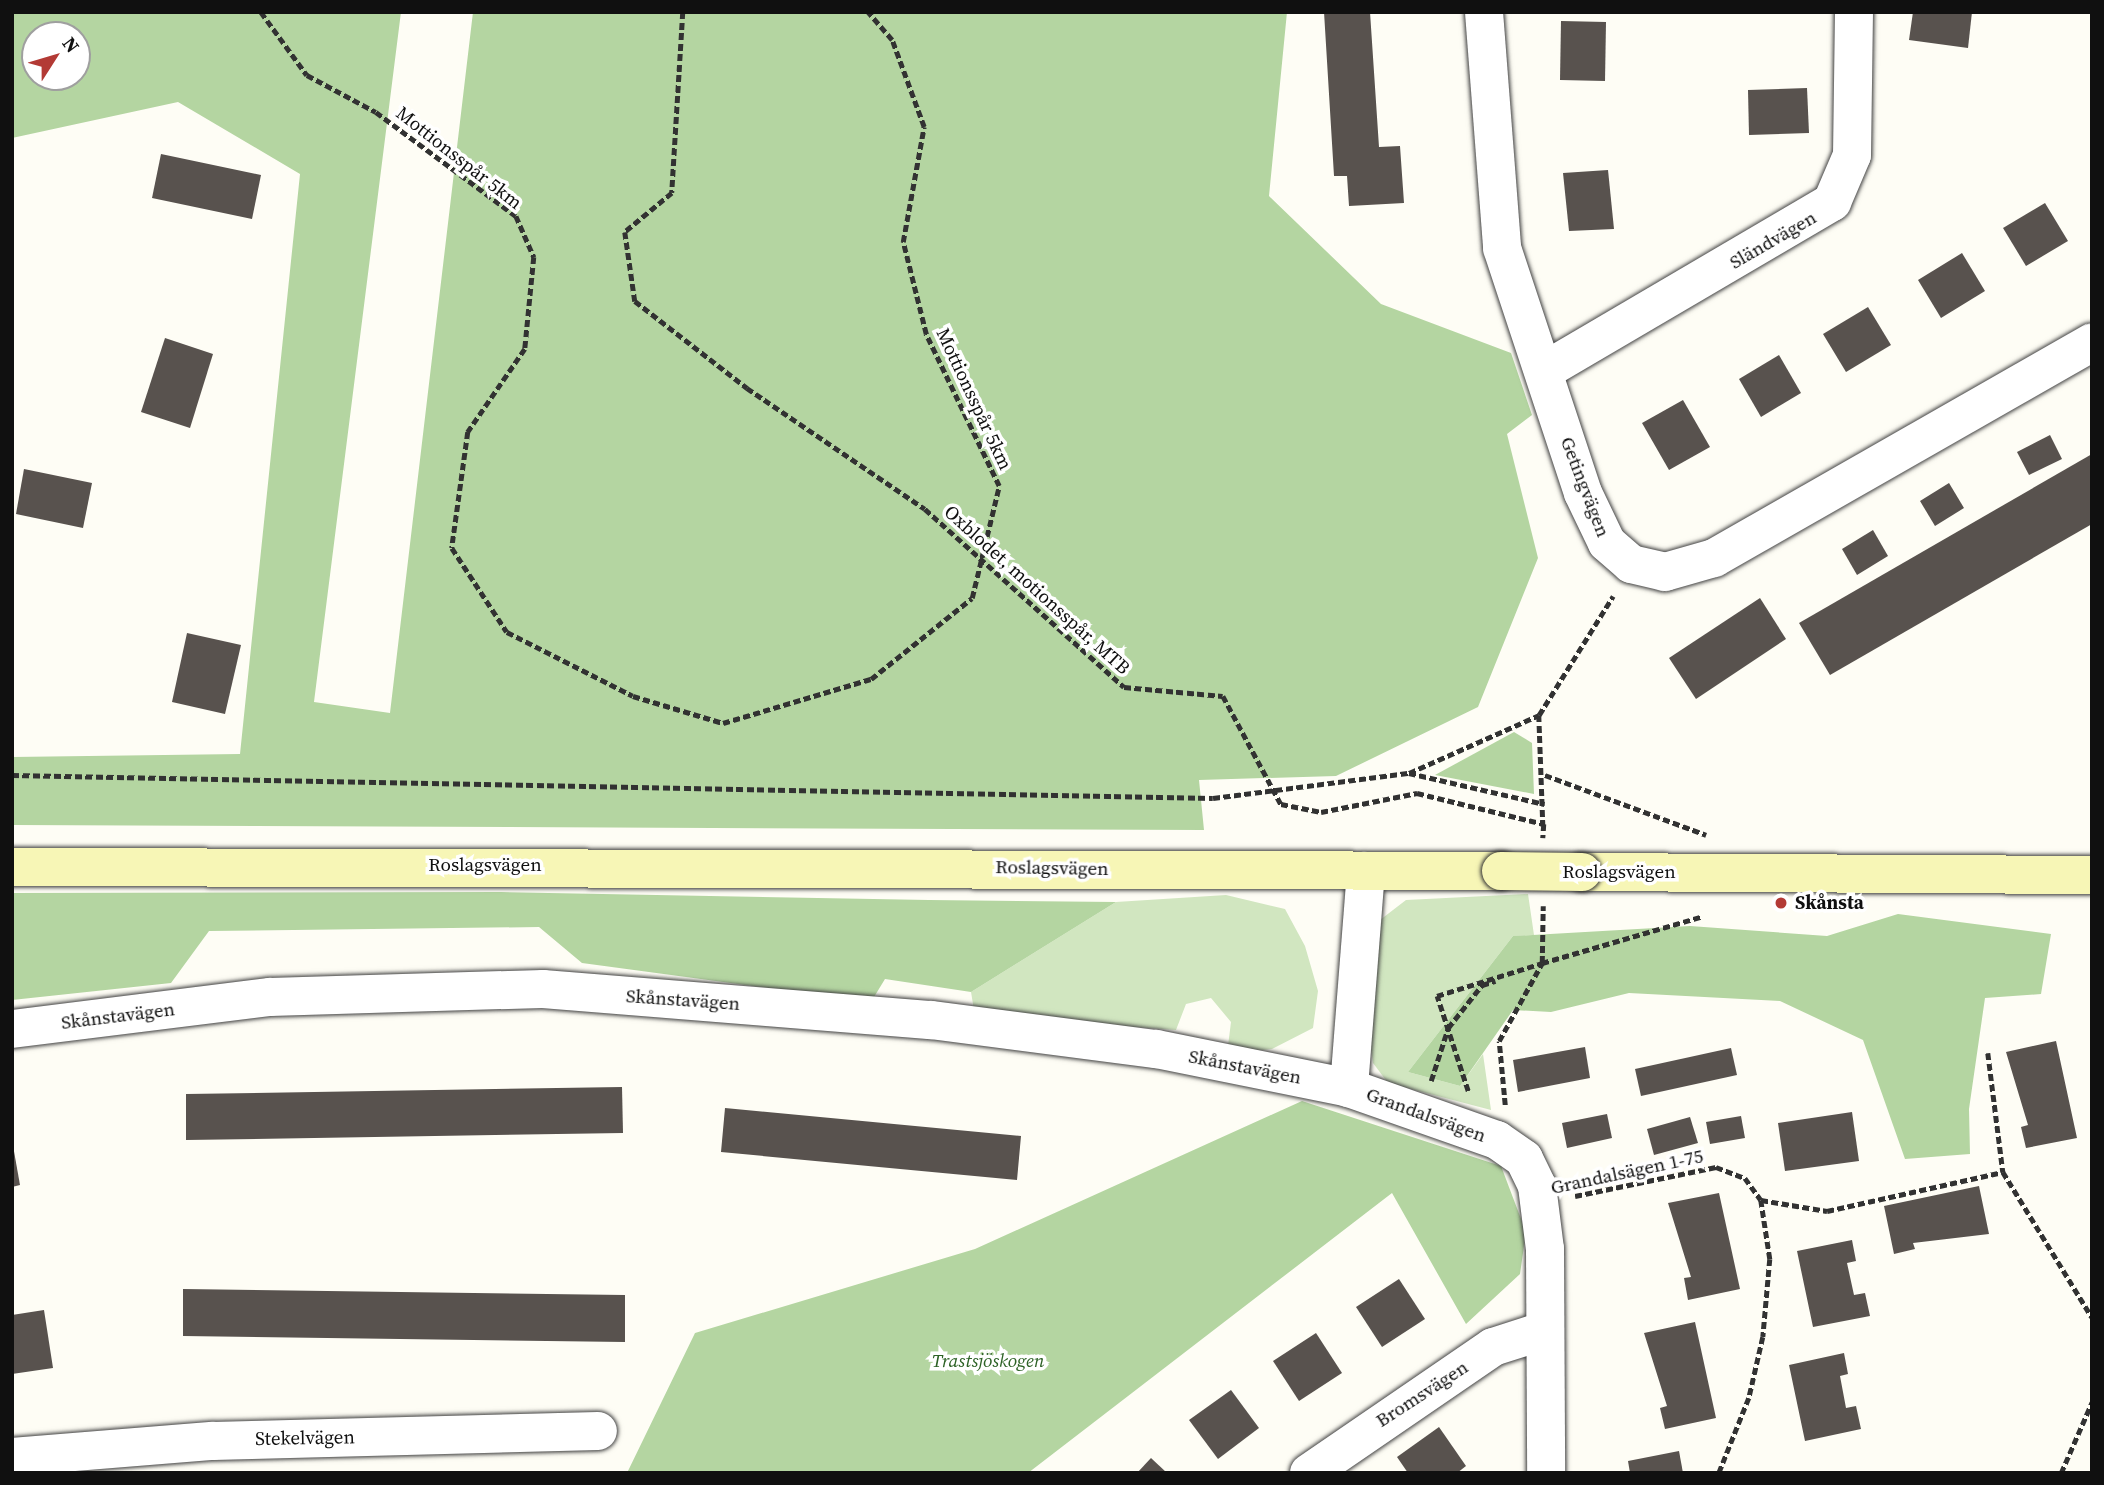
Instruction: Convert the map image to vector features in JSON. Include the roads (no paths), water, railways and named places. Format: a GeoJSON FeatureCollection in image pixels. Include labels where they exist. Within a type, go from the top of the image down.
{"type":"FeatureCollection","features":[{"type":"Feature","properties":{"kind":"main road","name":"Roslagsvägen"},"geometry":{"type":"LineString","coordinates":[[12,867],[2092,875]]}},
{"type":"Feature","properties":{"kind":"street","name":"Getingvägen"},"geometry":{"type":"LineString","coordinates":[[1485,12],[1502,247],[1594,519],[1607,543],[1631,564],[1665,572],[1714,558],[2092,342]]}},
{"type":"Feature","properties":{"kind":"street","name":"Sländvägen"},"geometry":{"type":"LineString","coordinates":[[1544,370],[1832,202],[1852,155],[1854,12]]}},
{"type":"Feature","properties":{"kind":"street","name":"Grandalsvägen"},"geometry":{"type":"LineString","coordinates":[[1366,871],[1349,1088],[1497,1140],[1524,1159],[1539,1204],[1546,1473]]}},
{"type":"Feature","properties":{"kind":"street","name":"Skånstavägen"},"geometry":{"type":"LineString","coordinates":[[12,1029],[270,997],[542,989],[932,1020],[1156,1049],[1349,1088]]}},
{"type":"Feature","properties":{"kind":"street","name":"Bromsvägen"},"geometry":{"type":"LineString","coordinates":[[1309,1473],[1493,1347],[1543,1331]]}},
{"type":"Feature","properties":{"kind":"street","name":"Stekelvägen"},"geometry":{"type":"LineString","coordinates":[[12,1457],[213,1441],[598,1431]]}},
{"type":"Feature","properties":{"kind":"place","name":"Skånsta"},"geometry":{"type":"Point","coordinates":[1781,903]}},
{"type":"Feature","properties":{"kind":"park label","name":"Trastsjöskogen"},"geometry":{"type":"Point","coordinates":[988,1361]}}]}
